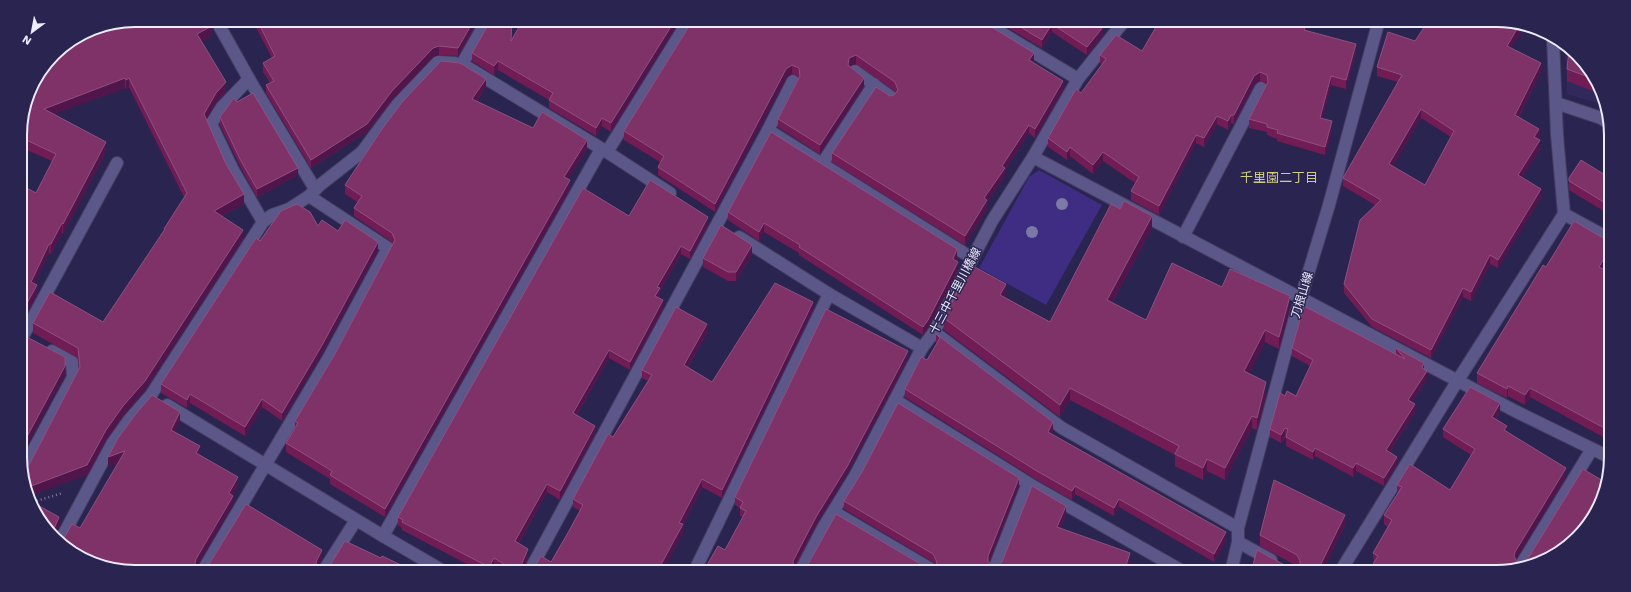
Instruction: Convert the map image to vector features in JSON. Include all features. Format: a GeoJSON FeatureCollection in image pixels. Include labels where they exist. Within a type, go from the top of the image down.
{"type":"FeatureCollection","features":[{"type":"Feature","properties":{"kind":"street"},"geometry":{"type":"LineString","coordinates":[[206,565],[328,358],[388,248],[312,193],[220,27]]}},
{"type":"Feature","properties":{"kind":"street"},"geometry":{"type":"LineString","coordinates":[[462,64],[483,27]]}},
{"type":"Feature","properties":{"kind":"street"},"geometry":{"type":"LineString","coordinates":[[383,536],[604,150],[684,27]]}},
{"type":"Feature","properties":{"kind":"street"},"geometry":{"type":"LineString","coordinates":[[992,27],[1078,79]]}},
{"type":"Feature","properties":{"kind":"street","name":"十三中千里川橋線"},"geometry":{"type":"LineString","coordinates":[[804,565],[823,528],[855,476],[922,348],[934,332],[992,221],[1078,79],[1120,27]]}},
{"type":"Feature","properties":{"kind":"street","name":"刀根山線"},"geometry":{"type":"LineString","coordinates":[[1233,565],[1238,542],[1238,528],[1301,298],[1329,205],[1377,27]]}},
{"type":"Feature","properties":{"kind":"street"},"geometry":{"type":"LineString","coordinates":[[1344,565],[1458,380],[1564,214],[1557,135],[1553,43]]}},
{"type":"Feature","properties":{"kind":"street"},"geometry":{"type":"LineString","coordinates":[[62,536],[112,444],[129,420],[151,395],[263,222],[272,215],[289,209],[312,193],[362,152],[397,104],[438,62],[462,64],[604,150],[678,198]]}},
{"type":"Feature","properties":{"kind":"street"},"geometry":{"type":"LineString","coordinates":[[855,71],[891,97]]}},
{"type":"Feature","properties":{"kind":"street"},"geometry":{"type":"LineString","coordinates":[[249,79],[222,107],[211,124],[233,170],[263,222]]}},
{"type":"Feature","properties":{"kind":"street"},"geometry":{"type":"LineString","coordinates":[[533,565],[713,221],[768,130],[794,81]]}},
{"type":"Feature","properties":{"kind":"street"},"geometry":{"type":"LineString","coordinates":[[822,164],[874,84]]}},
{"type":"Feature","properties":{"kind":"street"},"geometry":{"type":"LineString","coordinates":[[1183,237],[1261,88]]}},
{"type":"Feature","properties":{"kind":"street"},"geometry":{"type":"LineString","coordinates":[[1556,103],[1603,119]]}},
{"type":"Feature","properties":{"kind":"street"},"geometry":{"type":"LineString","coordinates":[[768,130],[972,258]]}},
{"type":"Feature","properties":{"kind":"street"},"geometry":{"type":"LineString","coordinates":[[1032,157],[1183,237],[1604,455]]}},
{"type":"Feature","properties":{"kind":"street"},"geometry":{"type":"LineString","coordinates":[[27,333],[117,163]]}},
{"type":"Feature","properties":{"kind":"street"},"geometry":{"type":"LineString","coordinates":[[1564,214],[1604,237]]}},
{"type":"Feature","properties":{"kind":"street"},"geometry":{"type":"LineString","coordinates":[[713,221],[829,294],[922,348]]}},
{"type":"Feature","properties":{"kind":"street"},"geometry":{"type":"LineString","coordinates":[[697,565],[829,294]]}},
{"type":"Feature","properties":{"kind":"street"},"geometry":{"type":"LineString","coordinates":[[934,332],[1062,428],[1238,528]]}},
{"type":"Feature","properties":{"kind":"street"},"geometry":{"type":"LineString","coordinates":[[27,462],[73,377],[72,362],[44,347]]}},
{"type":"Feature","properties":{"kind":"street"},"geometry":{"type":"LineString","coordinates":[[151,395],[433,565]]}},
{"type":"Feature","properties":{"kind":"street"},"geometry":{"type":"LineString","coordinates":[[895,400],[1028,483],[1172,565]]}},
{"type":"Feature","properties":{"kind":"street"},"geometry":{"type":"LineString","coordinates":[[1523,561],[1592,449]]}},
{"type":"Feature","properties":{"kind":"street"},"geometry":{"type":"LineString","coordinates":[[996,565],[1028,483]]}},
{"type":"Feature","properties":{"kind":"street"},"geometry":{"type":"LineString","coordinates":[[834,512],[924,565]]}},
{"type":"Feature","properties":{"kind":"street"},"geometry":{"type":"LineString","coordinates":[[327,565],[356,520]]}},
{"type":"Feature","properties":{"kind":"street"},"geometry":{"type":"LineString","coordinates":[[1238,542],[1280,564]]}},
{"type":"Feature","properties":{"kind":"path"},"geometry":{"type":"LineString","coordinates":[[36,501],[65,492],[85,494]]}},
{"type":"Feature","properties":{"kind":"shaded area"},"geometry":{"type":"Polygon","coordinates":[[[1565,52],[1582,69],[1590,81],[1599,104],[1567,94],[1565,52]]]}},
{"type":"Feature","properties":{"kind":"shaded area"},"geometry":{"type":"Polygon","coordinates":[[[1039,170],[1102,205],[1046,305],[979,268],[1029,177],[1039,170]]]}},
{"type":"Feature","properties":{"kind":"building"},"geometry":{"type":"Polygon","coordinates":[[[128,27],[210,27],[197,34],[226,82],[216,93],[204,114],[226,164],[244,194],[214,211],[243,230],[145,381],[123,406],[106,430],[87,465],[31,486],[27,466],[80,367],[78,348],[33,323],[50,292],[103,322],[165,229],[187,193],[129,78],[126,80],[125,78],[44,109],[106,142],[63,224],[62,223],[51,244],[49,244],[31,282],[37,285],[27,303],[27,188],[36,193],[56,154],[27,140],[27,128],[35,93],[41,81],[54,64],[69,49],[93,35],[114,29],[128,27]]]}},
{"type":"Feature","properties":{"kind":"building"},"geometry":{"type":"Polygon","coordinates":[[[260,27],[470,27],[458,48],[439,46],[433,48],[392,91],[367,124],[311,160],[266,85],[274,81],[263,63],[275,56],[260,27]]]}},
{"type":"Feature","properties":{"kind":"building"},"geometry":{"type":"Polygon","coordinates":[[[487,27],[512,27],[511,41],[519,27],[671,27],[611,123],[602,118],[596,128],[549,100],[553,93],[498,61],[494,66],[472,53],[487,27]]]}},
{"type":"Feature","properties":{"kind":"building"},"geometry":{"type":"Polygon","coordinates":[[[689,27],[991,27],[1034,53],[1029,60],[1063,81],[1035,129],[1029,125],[1002,166],[1005,168],[984,198],[987,200],[965,236],[832,153],[876,87],[890,96],[894,95],[898,90],[895,82],[856,55],[849,58],[848,65],[864,78],[820,145],[778,119],[800,76],[799,68],[792,65],[786,69],[715,204],[658,167],[664,156],[624,131],[689,27]]]}},
{"type":"Feature","properties":{"kind":"building"},"geometry":{"type":"Polygon","coordinates":[[[1021,27],[1050,27],[1042,40],[1021,27]]]}},
{"type":"Feature","properties":{"kind":"building"},"geometry":{"type":"Polygon","coordinates":[[[1057,27],[1103,27],[1087,47],[1057,27]]]}},
{"type":"Feature","properties":{"kind":"building"},"geometry":{"type":"Polygon","coordinates":[[[1156,27],[1305,27],[1304,30],[1356,44],[1346,80],[1331,76],[1320,118],[1332,121],[1325,147],[1277,133],[1278,130],[1267,127],[1267,124],[1249,119],[1268,82],[1267,75],[1260,72],[1254,76],[1234,115],[1231,115],[1228,121],[1217,116],[1204,138],[1196,135],[1159,206],[1131,191],[1139,177],[1103,152],[1093,165],[1070,147],[1067,152],[1048,138],[1076,89],[1081,93],[1106,59],[1100,55],[1116,35],[1142,51],[1156,27]]]}},
{"type":"Feature","properties":{"kind":"building"},"geometry":{"type":"Polygon","coordinates":[[[1424,27],[1503,27],[1517,29],[1507,46],[1541,63],[1515,115],[1539,129],[1534,137],[1540,140],[1518,175],[1541,189],[1498,260],[1490,255],[1471,292],[1463,288],[1431,350],[1372,319],[1344,284],[1360,220],[1381,200],[1343,178],[1402,75],[1377,67],[1388,32],[1415,41],[1424,27]],[[1421,109],[1389,164],[1425,185],[1454,131],[1421,109]]]}},
{"type":"Feature","properties":{"kind":"building"},"geometry":{"type":"Polygon","coordinates":[[[1568,55],[1582,69],[1587,76],[1567,69],[1568,55]]]}},
{"type":"Feature","properties":{"kind":"building"},"geometry":{"type":"Polygon","coordinates":[[[441,61],[460,63],[486,79],[472,99],[533,128],[542,112],[587,140],[564,177],[570,180],[385,509],[330,475],[332,471],[286,443],[298,423],[295,421],[335,354],[395,240],[392,233],[354,208],[362,196],[345,185],[382,129],[403,101],[441,61]]]}},
{"type":"Feature","properties":{"kind":"building"},"geometry":{"type":"Polygon","coordinates":[[[253,93],[298,168],[257,189],[240,159],[220,117],[234,98],[237,102],[253,93]]]}},
{"type":"Feature","properties":{"kind":"building"},"geometry":{"type":"Polygon","coordinates":[[[771,132],[957,249],[953,259],[958,262],[923,327],[799,247],[800,245],[764,223],[759,232],[728,212],[771,132]]]}},
{"type":"Feature","properties":{"kind":"building"},"geometry":{"type":"Polygon","coordinates":[[[1581,160],[1604,174],[1604,202],[1569,181],[1569,178],[1581,160]]]}},
{"type":"Feature","properties":{"kind":"building"},"geometry":{"type":"Polygon","coordinates":[[[650,180],[708,217],[690,251],[681,246],[657,287],[660,288],[655,296],[663,300],[630,362],[609,350],[573,413],[595,426],[560,491],[547,484],[515,541],[528,549],[522,565],[506,565],[494,558],[490,565],[485,565],[402,522],[403,520],[398,517],[583,188],[629,216],[650,180]]]}},
{"type":"Feature","properties":{"kind":"building"},"geometry":{"type":"Polygon","coordinates":[[[1124,201],[1152,216],[1107,300],[1146,320],[1172,263],[1222,287],[1230,269],[1290,296],[1279,337],[1265,330],[1244,371],[1266,382],[1257,418],[1252,416],[1225,468],[1207,459],[1203,468],[1175,454],[1179,446],[1070,388],[1060,405],[944,318],[971,265],[1006,284],[1000,295],[1050,322],[1111,204],[1120,209],[1124,201]]]}},
{"type":"Feature","properties":{"kind":"building"},"geometry":{"type":"Polygon","coordinates":[[[297,204],[310,212],[318,226],[322,220],[338,231],[345,220],[378,242],[321,347],[282,413],[262,399],[245,427],[190,394],[187,400],[161,384],[256,238],[260,241],[281,211],[297,204]]]}},
{"type":"Feature","properties":{"kind":"building"},"geometry":{"type":"Polygon","coordinates":[[[1574,221],[1604,238],[1604,259],[1599,267],[1604,270],[1604,428],[1530,388],[1525,395],[1508,386],[1507,389],[1477,373],[1543,265],[1546,267],[1574,221]]]}},
{"type":"Feature","properties":{"kind":"building"},"geometry":{"type":"Polygon","coordinates":[[[721,225],[752,245],[736,272],[728,272],[703,258],[721,225]]]}},
{"type":"Feature","properties":{"kind":"building"},"geometry":{"type":"Polygon","coordinates":[[[775,283],[813,302],[722,490],[702,479],[679,523],[683,524],[661,565],[536,565],[541,556],[551,562],[569,531],[583,505],[573,499],[608,434],[613,437],[652,375],[642,370],[676,307],[707,324],[684,365],[712,382],[775,283]]]}},
{"type":"Feature","properties":{"kind":"building"},"geometry":{"type":"Polygon","coordinates":[[[1304,306],[1405,359],[1396,348],[1424,363],[1422,368],[1427,371],[1408,400],[1415,404],[1386,450],[1397,457],[1384,478],[1356,463],[1353,468],[1315,448],[1313,452],[1286,437],[1288,429],[1285,428],[1281,435],[1270,429],[1280,393],[1285,396],[1287,391],[1296,396],[1313,360],[1292,348],[1304,306]]]}},
{"type":"Feature","properties":{"kind":"building"},"geometry":{"type":"Polygon","coordinates":[[[826,309],[908,351],[848,465],[816,517],[793,561],[794,565],[707,565],[718,546],[725,550],[746,511],[740,508],[743,502],[735,497],[826,309]]]}},
{"type":"Feature","properties":{"kind":"building"},"geometry":{"type":"Polygon","coordinates":[[[936,334],[1053,422],[1048,432],[1226,532],[1214,554],[1119,499],[1114,508],[1075,486],[1072,491],[905,389],[921,357],[927,360],[940,338],[936,334]]]}},
{"type":"Feature","properties":{"kind":"building"},"geometry":{"type":"Polygon","coordinates":[[[27,337],[65,357],[65,366],[27,437],[27,337]]]}},
{"type":"Feature","properties":{"kind":"building"},"geometry":{"type":"Polygon","coordinates":[[[1470,387],[1500,403],[1492,417],[1507,426],[1504,430],[1566,468],[1515,552],[1514,556],[1518,563],[1503,565],[1373,564],[1378,556],[1373,553],[1392,520],[1384,515],[1402,487],[1397,485],[1410,464],[1450,490],[1475,449],[1443,429],[1470,387]]]}},
{"type":"Feature","properties":{"kind":"building"},"geometry":{"type":"Polygon","coordinates":[[[152,395],[180,412],[171,430],[200,446],[196,453],[238,477],[229,493],[233,496],[196,559],[196,565],[121,564],[87,554],[64,538],[72,524],[80,528],[125,451],[108,457],[118,438],[152,395]]]}},
{"type":"Feature","properties":{"kind":"building"},"geometry":{"type":"Polygon","coordinates":[[[898,403],[1019,478],[988,556],[988,561],[991,565],[936,565],[937,562],[933,554],[844,501],[862,472],[898,403]]]}},
{"type":"Feature","properties":{"kind":"building"},"geometry":{"type":"Polygon","coordinates":[[[1583,469],[1601,480],[1593,505],[1586,517],[1562,543],[1544,554],[1527,560],[1527,560],[1583,469]]]}},
{"type":"Feature","properties":{"kind":"building"},"geometry":{"type":"Polygon","coordinates":[[[1274,480],[1345,515],[1320,565],[1300,565],[1297,555],[1260,535],[1274,480]]]}},
{"type":"Feature","properties":{"kind":"building"},"geometry":{"type":"Polygon","coordinates":[[[1032,486],[1066,506],[1057,527],[1130,553],[1126,565],[998,565],[1002,562],[1032,486]]]}},
{"type":"Feature","properties":{"kind":"building"},"geometry":{"type":"Polygon","coordinates":[[[246,504],[322,550],[316,562],[317,565],[209,565],[246,504]]]}},
{"type":"Feature","properties":{"kind":"building"},"geometry":{"type":"Polygon","coordinates":[[[38,505],[59,517],[54,528],[38,505]]]}},
{"type":"Feature","properties":{"kind":"building"},"geometry":{"type":"Polygon","coordinates":[[[836,514],[922,565],[808,565],[836,514]]]}},
{"type":"Feature","properties":{"kind":"building"},"geometry":{"type":"Polygon","coordinates":[[[345,541],[381,558],[382,556],[401,565],[330,565],[345,541]]]}},
{"type":"Feature","properties":{"kind":"building"},"geometry":{"type":"Polygon","coordinates":[[[1257,550],[1284,565],[1253,565],[1257,550]]]}},
{"type":"Feature","properties":{"kind":"district","name":"千里園二丁目"},"geometry":{"type":"Point","coordinates":[1279,177]}}]}
